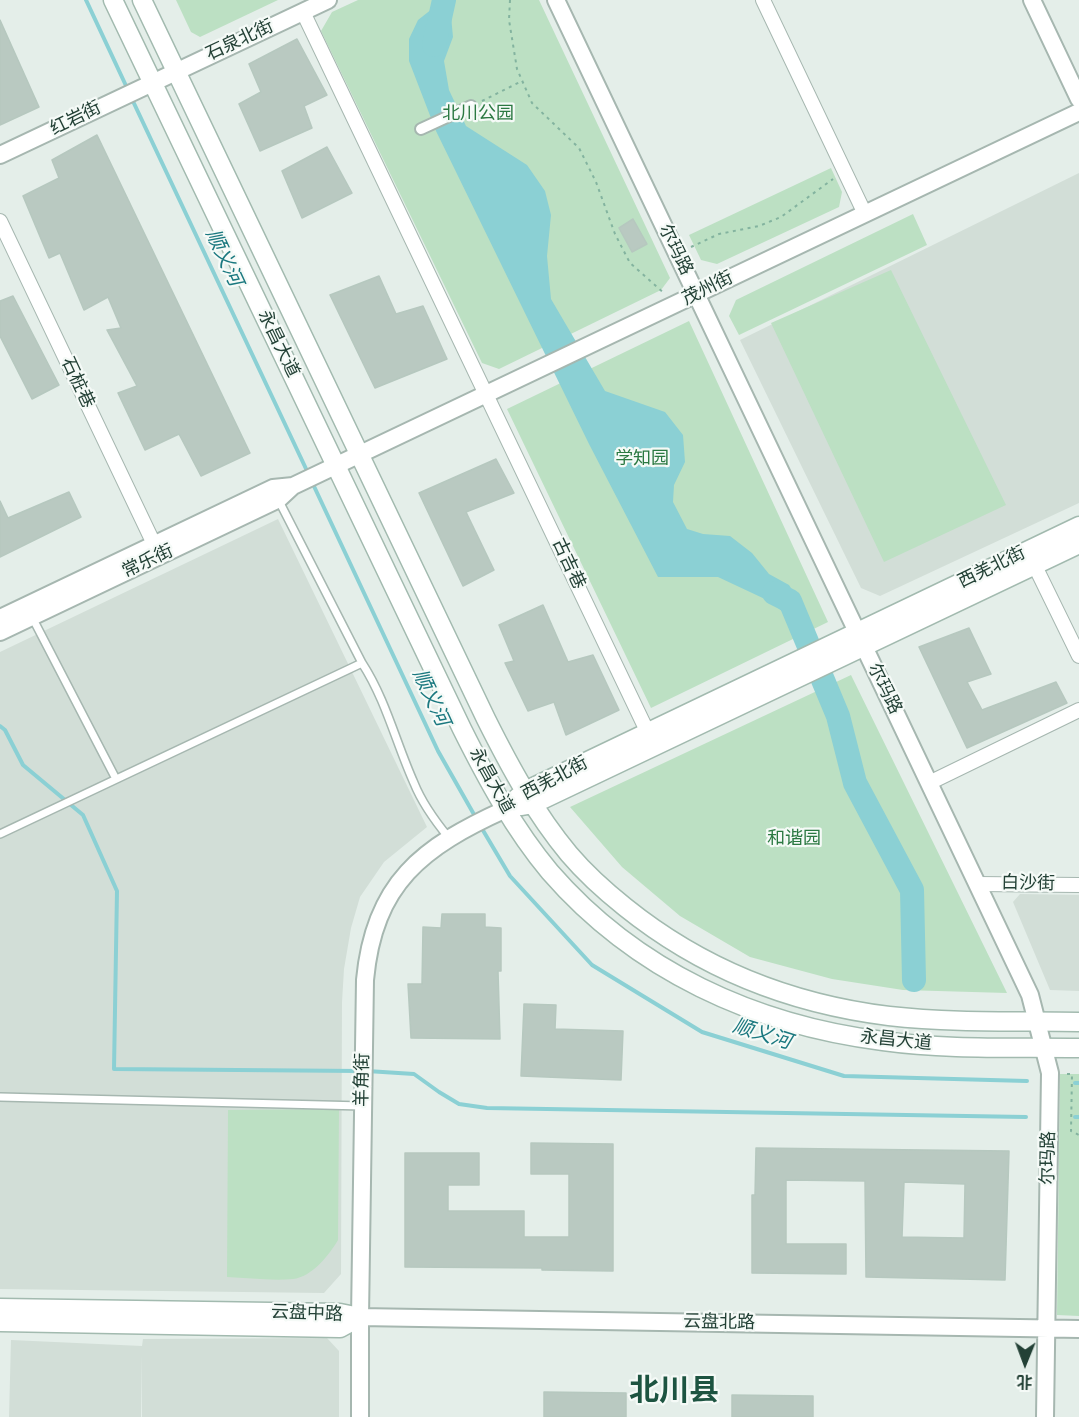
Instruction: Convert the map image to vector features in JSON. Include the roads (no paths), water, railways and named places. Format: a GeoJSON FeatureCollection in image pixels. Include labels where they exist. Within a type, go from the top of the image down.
{"type":"FeatureCollection","features":[{"type":"Feature","properties":{"kind":"main road","name":"永昌大道"},"geometry":{"type":"LineString","coordinates":[[113,0],[145,86],[330,470],[462,729],[489,781],[521,834],[581,905],[648,958],[684,979],[722,999],[797,1025],[861,1038],[928,1046],[1079,1048]]}},
{"type":"Feature","properties":{"kind":"main road","name":"永昌大道"},"geometry":{"type":"LineString","coordinates":[[141,0],[512,770],[529,798],[570,854],[599,886],[663,937],[697,957],[733,975],[804,1000],[888,1016],[929,1020],[1079,1022]]}},
{"type":"Feature","properties":{"kind":"main road","name":"西羌北街"},"geometry":{"type":"LineString","coordinates":[[529,798],[648,733],[833,653],[1079,526]]}},
{"type":"Feature","properties":{"kind":"main road","name":"西羌北街"},"geometry":{"type":"LineString","coordinates":[[861,639],[1079,544]]}},
{"type":"Feature","properties":{"kind":"main road","name":"西羌北街"},"geometry":{"type":"LineString","coordinates":[[506,809],[804,666]]}},
{"type":"Feature","properties":{"kind":"main road","name":"云盘中路"},"geometry":{"type":"LineString","coordinates":[[0,1308],[340,1313],[360,1317]]}},
{"type":"Feature","properties":{"kind":"main road","name":"云盘中路"},"geometry":{"type":"LineString","coordinates":[[0,1322],[340,1328],[360,1317]]}},
{"type":"Feature","properties":{"kind":"street","name":"石泉北街"},"geometry":{"type":"LineString","coordinates":[[145,86],[328,0]]}},
{"type":"Feature","properties":{"kind":"street","name":"尔玛路"},"geometry":{"type":"LineString","coordinates":[[556,0],[1030,995],[1050,1073],[1045,1417]]}},
{"type":"Feature","properties":{"kind":"street"},"geometry":{"type":"LineString","coordinates":[[763,0],[866,214]]}},
{"type":"Feature","properties":{"kind":"street"},"geometry":{"type":"LineString","coordinates":[[1032,0],[1079,99]]}},
{"type":"Feature","properties":{"kind":"street","name":"古吉巷"},"geometry":{"type":"LineString","coordinates":[[303,12],[648,733]]}},
{"type":"Feature","properties":{"kind":"street","name":"红岩街"},"geometry":{"type":"LineString","coordinates":[[0,155],[145,86]]}},
{"type":"Feature","properties":{"kind":"street"},"geometry":{"type":"LineString","coordinates":[[421,129],[471,106]]}},
{"type":"Feature","properties":{"kind":"street","name":"茂州街"},"geometry":{"type":"LineString","coordinates":[[330,470],[1079,112]]}},
{"type":"Feature","properties":{"kind":"street","name":"石桩巷"},"geometry":{"type":"LineString","coordinates":[[0,221],[154,544]]}},
{"type":"Feature","properties":{"kind":"street","name":"常乐街"},"geometry":{"type":"LineString","coordinates":[[0,618],[273,488],[293,486],[330,470]]}},
{"type":"Feature","properties":{"kind":"street","name":"常乐街"},"geometry":{"type":"LineString","coordinates":[[0,632],[279,499],[293,486]]}},
{"type":"Feature","properties":{"kind":"street"},"geometry":{"type":"LineString","coordinates":[[1034,564],[1079,656]]}},
{"type":"Feature","properties":{"kind":"street"},"geometry":{"type":"LineString","coordinates":[[929,783],[1079,710]]}},
{"type":"Feature","properties":{"kind":"street","name":"羊角街"},"geometry":{"type":"LineString","coordinates":[[360,1417],[363,1083],[367,960],[371,937],[379,916],[402,877],[419,860],[453,835],[506,809]]}},
{"type":"Feature","properties":{"kind":"street","name":"白沙街"},"geometry":{"type":"LineString","coordinates":[[977,884],[1079,885]]}},
{"type":"Feature","properties":{"kind":"street","name":"云盘北路"},"geometry":{"type":"LineString","coordinates":[[360,1317],[1079,1329]]}},
{"type":"Feature","properties":{"kind":"lane"},"geometry":{"type":"LineString","coordinates":[[279,499],[362,663],[375,684],[414,785],[434,819],[453,835]]}},
{"type":"Feature","properties":{"kind":"lane"},"geometry":{"type":"LineString","coordinates":[[32,617],[116,779]]}},
{"type":"Feature","properties":{"kind":"lane"},"geometry":{"type":"LineString","coordinates":[[0,834],[362,663]]}},
{"type":"Feature","properties":{"kind":"lane"},"geometry":{"type":"LineString","coordinates":[[0,1098],[363,1106]]}},
{"type":"Feature","properties":{"kind":"water"},"geometry":{"type":"Polygon","coordinates":[[[432,9],[451,16],[453,37],[444,61],[449,90],[466,126],[527,165],[545,191],[551,215],[547,256],[551,299],[605,391],[665,412],[683,435],[685,462],[674,485],[673,502],[687,529],[703,534],[730,536],[752,553],[769,574],[789,585],[803,607],[790,617],[767,600],[718,577],[658,577],[589,444],[436,131],[409,61],[409,39],[418,20],[432,9]]]}},
{"type":"Feature","properties":{"kind":"waterway","name":"顺义河"},"geometry":{"type":"LineString","coordinates":[[86,0],[128,90]]}},
{"type":"Feature","properties":{"kind":"waterway"},"geometry":{"type":"LineString","coordinates":[[434,45],[444,0]]}},
{"type":"Feature","properties":{"kind":"waterway","name":"顺义河"},"geometry":{"type":"LineString","coordinates":[[131,97],[308,473]]}},
{"type":"Feature","properties":{"kind":"waterway","name":"顺义河"},"geometry":{"type":"LineString","coordinates":[[312,482],[438,751],[476,818]]}},
{"type":"Feature","properties":{"kind":"waterway"},"geometry":{"type":"LineString","coordinates":[[774,593],[790,601],[838,716],[855,783],[912,890],[914,980]]}},
{"type":"Feature","properties":{"kind":"waterway"},"geometry":{"type":"LineString","coordinates":[[0,726],[5,730],[23,765],[83,815],[117,891],[114,1069],[360,1071]]}},
{"type":"Feature","properties":{"kind":"waterway","name":"顺义河"},"geometry":{"type":"LineString","coordinates":[[481,827],[510,876],[592,965],[702,1032],[844,1076],[1027,1081]]}},
{"type":"Feature","properties":{"kind":"waterway"},"geometry":{"type":"LineString","coordinates":[[367,1071],[414,1074],[459,1104],[487,1108],[1026,1117]]}},
{"type":"Feature","properties":{"kind":"district","name":"北川县"},"geometry":{"type":"Point","coordinates":[674,1392]}},
{"type":"Feature","properties":{"kind":"park label","name":"北川公园"},"geometry":{"type":"Point","coordinates":[478,114]}},
{"type":"Feature","properties":{"kind":"park label","name":"学知园"},"geometry":{"type":"Point","coordinates":[642,459]}},
{"type":"Feature","properties":{"kind":"park label","name":"和谐园"},"geometry":{"type":"Point","coordinates":[794,839]}}]}
